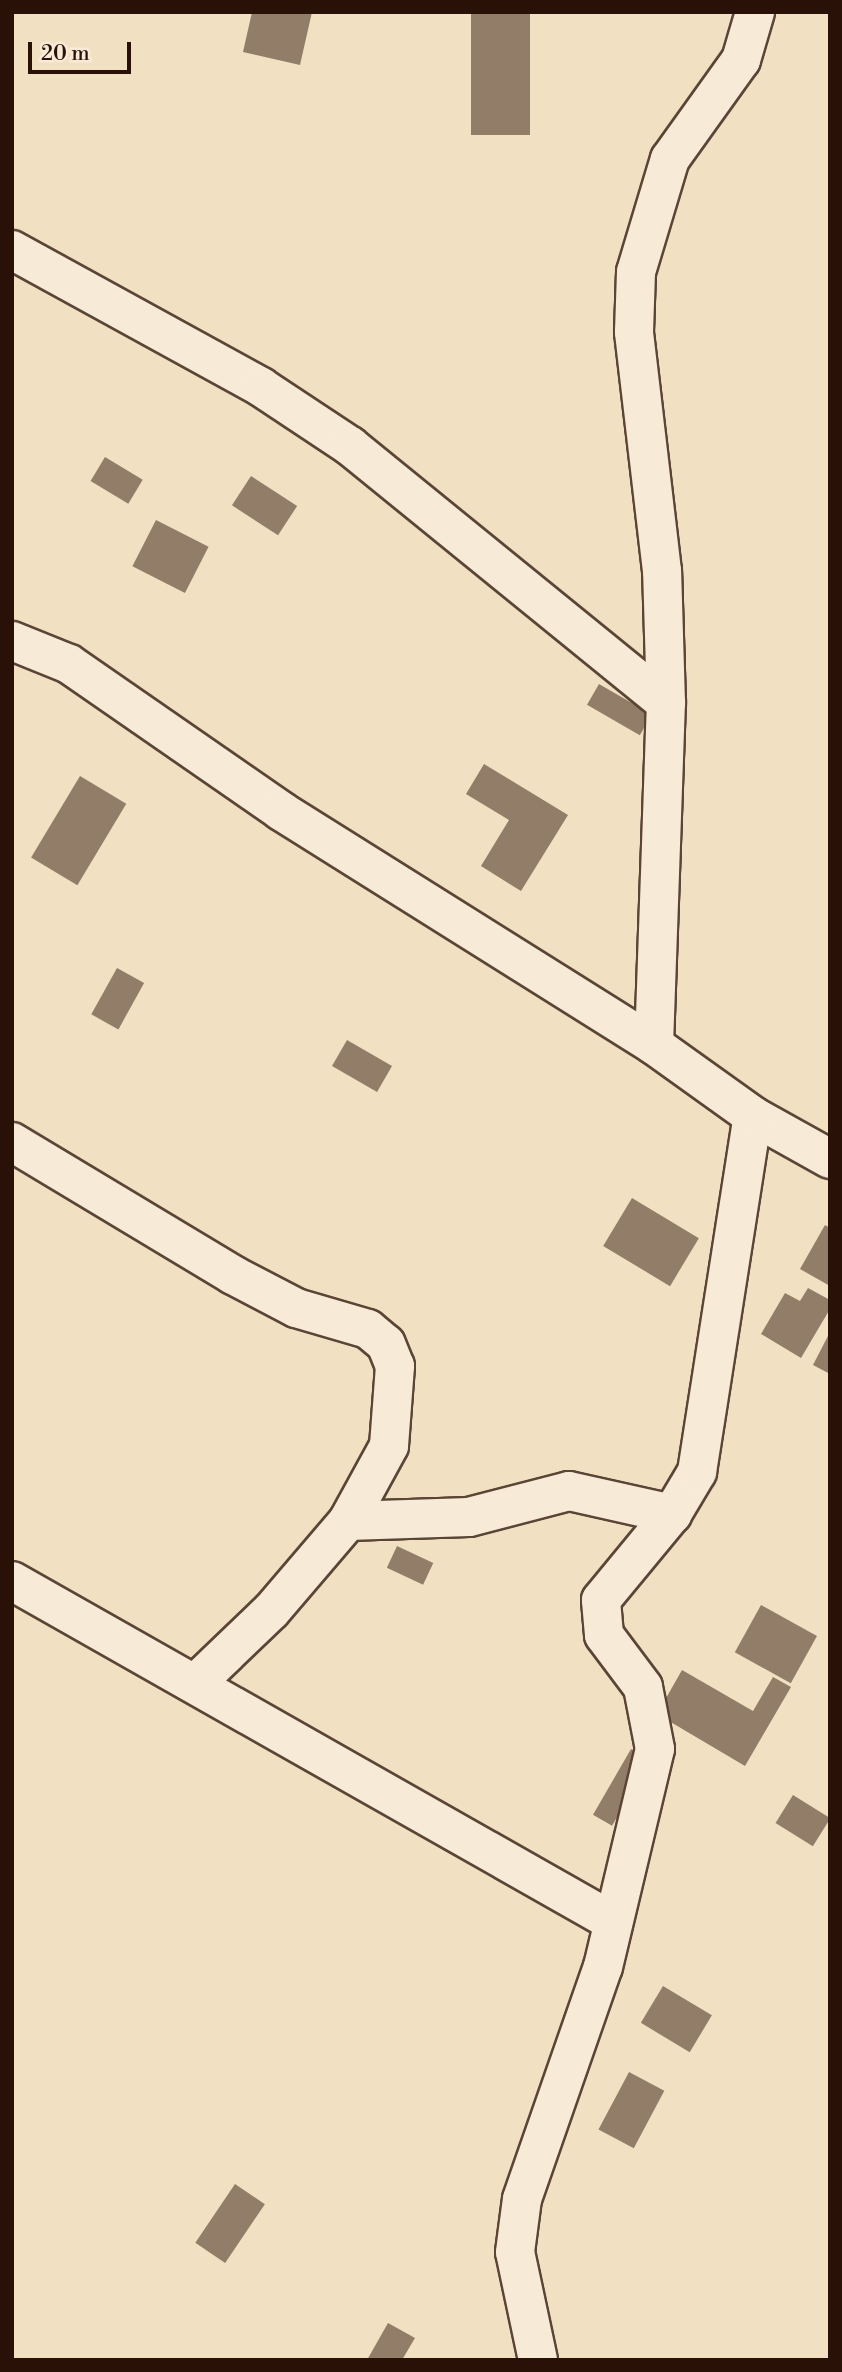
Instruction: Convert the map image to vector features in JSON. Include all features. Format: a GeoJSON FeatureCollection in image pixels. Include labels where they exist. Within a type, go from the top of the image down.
{"type":"FeatureCollection","features":[{"type":"Feature","properties":{"kind":"street"},"geometry":{"type":"LineString","coordinates":[[654,1045],[666,703],[662,571],[634,332],[636,272],[670,159],[741,60],[755,12]]}},
{"type":"Feature","properties":{"kind":"street"},"geometry":{"type":"LineString","coordinates":[[12,250],[261,387],[350,446],[666,703]]}},
{"type":"Feature","properties":{"kind":"street"},"geometry":{"type":"LineString","coordinates":[[12,640],[69,664],[281,811],[654,1045],[753,1116],[830,1158]]}},
{"type":"Feature","properties":{"kind":"street"},"geometry":{"type":"LineString","coordinates":[[538,2360],[515,2252],[522,2199],[580,2042],[652,1783],[655,1749],[643,1687],[604,1635],[599,1609],[605,1589],[673,1514],[697,1472],[706,1436],[753,1116]]}},
{"type":"Feature","properties":{"kind":"street"},"geometry":{"type":"LineString","coordinates":[[12,1142],[233,1275],[296,1308],[368,1329],[386,1344],[397,1397],[389,1446],[348,1521],[271,1611],[195,1684]]}},
{"type":"Feature","properties":{"kind":"street"},"geometry":{"type":"LineString","coordinates":[[348,1521],[470,1517],[569,1491],[673,1514]]}},
{"type":"Feature","properties":{"kind":"street"},"geometry":{"type":"LineString","coordinates":[[12,1581],[612,1921]]}},
{"type":"Feature","properties":{"kind":"building"},"geometry":{"type":"Polygon","coordinates":[[[252,12],[312,12],[300,65],[243,52],[252,12]]]}},
{"type":"Feature","properties":{"kind":"building"},"geometry":{"type":"Polygon","coordinates":[[[471,12],[530,12],[530,135],[471,135],[471,12]]]}},
{"type":"Feature","properties":{"kind":"building"},"geometry":{"type":"Polygon","coordinates":[[[105,457],[143,480],[128,504],[91,481],[105,457]]]}},
{"type":"Feature","properties":{"kind":"building"},"geometry":{"type":"Polygon","coordinates":[[[251,476],[297,506],[278,535],[232,505],[251,476]]]}},
{"type":"Feature","properties":{"kind":"building"},"geometry":{"type":"Polygon","coordinates":[[[156,520],[209,547],[185,593],[132,566],[156,520]]]}},
{"type":"Feature","properties":{"kind":"building"},"geometry":{"type":"Polygon","coordinates":[[[599,684],[652,714],[640,735],[587,705],[599,684]]]}},
{"type":"Feature","properties":{"kind":"building"},"geometry":{"type":"Polygon","coordinates":[[[484,764],[568,815],[521,891],[481,866],[509,820],[466,794],[484,764]]]}},
{"type":"Feature","properties":{"kind":"building"},"geometry":{"type":"Polygon","coordinates":[[[80,776],[126,804],[77,885],[31,857],[80,776]]]}},
{"type":"Feature","properties":{"kind":"building"},"geometry":{"type":"Polygon","coordinates":[[[117,968],[144,983],[118,1029],[91,1014],[117,968]]]}},
{"type":"Feature","properties":{"kind":"building"},"geometry":{"type":"Polygon","coordinates":[[[347,1040],[392,1066],[377,1092],[332,1066],[347,1040]]]}},
{"type":"Feature","properties":{"kind":"building"},"geometry":{"type":"Polygon","coordinates":[[[632,1198],[699,1238],[670,1286],[603,1246],[632,1198]]]}},
{"type":"Feature","properties":{"kind":"building"},"geometry":{"type":"Polygon","coordinates":[[[825,1225],[830,1228],[830,1286],[800,1269],[825,1225]]]}},
{"type":"Feature","properties":{"kind":"building"},"geometry":{"type":"Polygon","coordinates":[[[808,1288],[830,1300],[830,1309],[801,1358],[761,1334],[785,1293],[800,1301],[808,1288]]]}},
{"type":"Feature","properties":{"kind":"building"},"geometry":{"type":"Polygon","coordinates":[[[830,1332],[830,1374],[813,1365],[830,1332]]]}},
{"type":"Feature","properties":{"kind":"building"},"geometry":{"type":"Polygon","coordinates":[[[397,1546],[433,1563],[423,1585],[387,1568],[397,1546]]]}},
{"type":"Feature","properties":{"kind":"building"},"geometry":{"type":"Polygon","coordinates":[[[761,1605],[817,1636],[791,1683],[735,1652],[761,1605]]]}},
{"type":"Feature","properties":{"kind":"building"},"geometry":{"type":"Polygon","coordinates":[[[682,1670],[753,1711],[773,1677],[791,1687],[745,1766],[657,1714],[682,1670]]]}},
{"type":"Feature","properties":{"kind":"building"},"geometry":{"type":"Polygon","coordinates":[[[631,1749],[650,1760],[612,1826],[593,1815],[631,1749]]]}},
{"type":"Feature","properties":{"kind":"building"},"geometry":{"type":"Polygon","coordinates":[[[793,1795],[830,1818],[813,1846],[776,1823],[793,1795]]]}},
{"type":"Feature","properties":{"kind":"building"},"geometry":{"type":"Polygon","coordinates":[[[663,1986],[712,2015],[690,2052],[641,2023],[663,1986]]]}},
{"type":"Feature","properties":{"kind":"building"},"geometry":{"type":"Polygon","coordinates":[[[629,2072],[664,2091],[634,2148],[598,2129],[629,2072]]]}},
{"type":"Feature","properties":{"kind":"building"},"geometry":{"type":"Polygon","coordinates":[[[235,2184],[265,2204],[225,2263],[195,2243],[235,2184]]]}},
{"type":"Feature","properties":{"kind":"building"},"geometry":{"type":"Polygon","coordinates":[[[388,2323],[415,2338],[402,2360],[367,2360],[388,2323]]]}}]}
